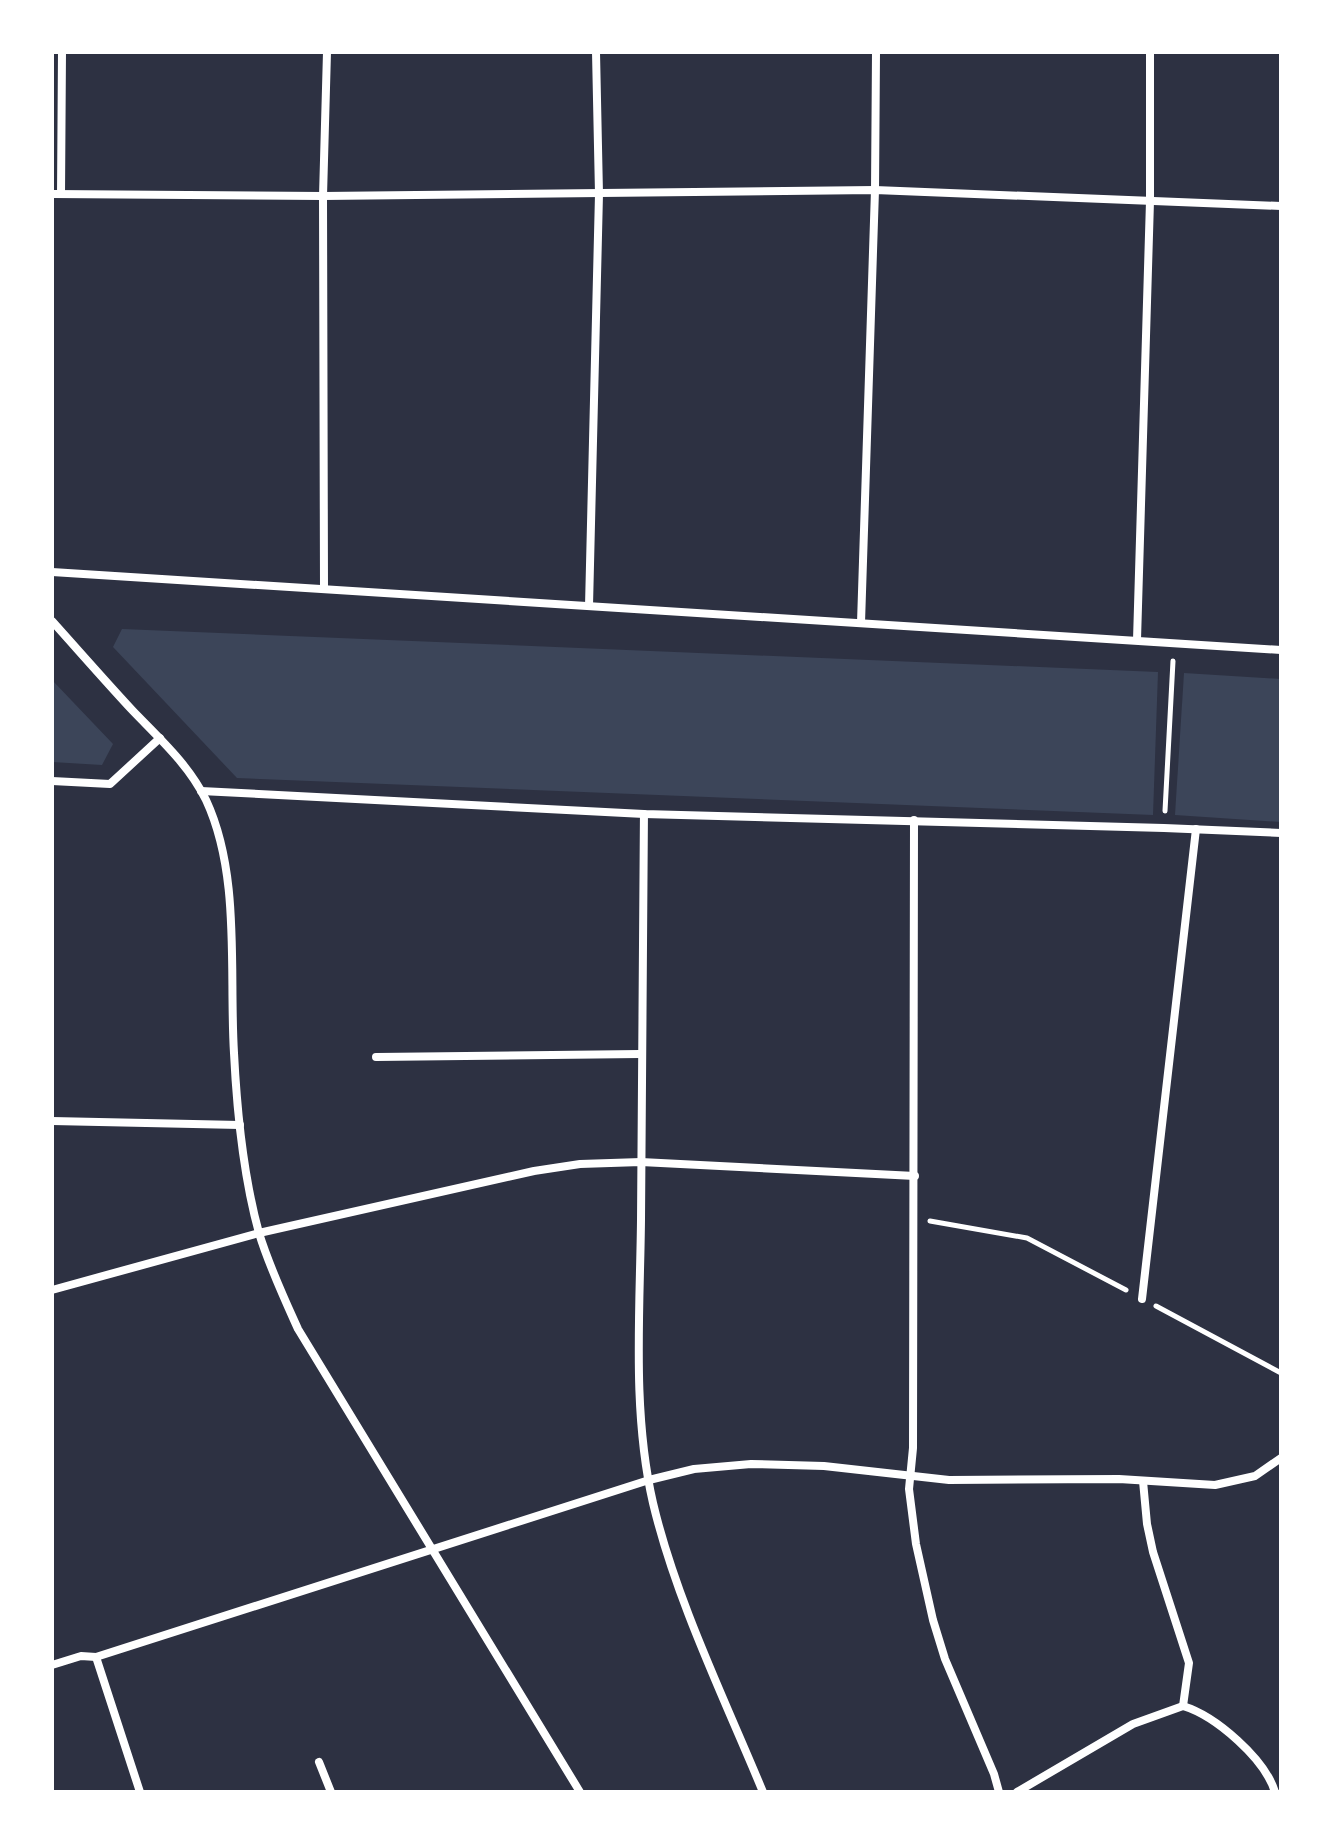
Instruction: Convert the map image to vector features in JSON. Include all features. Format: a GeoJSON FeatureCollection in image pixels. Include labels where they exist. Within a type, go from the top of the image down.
{"type":"FeatureCollection","features":[{"type":"Feature","properties":{"kind":"street"},"geometry":{"type":"LineString","coordinates":[[62,52],[56,194],[323,196],[875,190],[1281,206]]}},
{"type":"Feature","properties":{"kind":"street"},"geometry":{"type":"LineString","coordinates":[[324,589],[323,196],[327,52]]}},
{"type":"Feature","properties":{"kind":"street"},"geometry":{"type":"LineString","coordinates":[[589,606],[599,194],[596,52]]}},
{"type":"Feature","properties":{"kind":"street"},"geometry":{"type":"LineString","coordinates":[[861,623],[875,190],[876,52]]}},
{"type":"Feature","properties":{"kind":"street"},"geometry":{"type":"LineString","coordinates":[[1137,640],[1150,201],[1150,52]]}},
{"type":"Feature","properties":{"kind":"street"},"geometry":{"type":"LineString","coordinates":[[52,572],[1281,650]]}},
{"type":"Feature","properties":{"kind":"street"},"geometry":{"type":"LineString","coordinates":[[52,621],[184,764],[201,791],[216,827],[232,934],[234,1052],[240,1125],[252,1204],[278,1285],[298,1329],[580,1792]]}},
{"type":"Feature","properties":{"kind":"street"},"geometry":{"type":"LineString","coordinates":[[52,781],[110,784],[160,738]]}},
{"type":"Feature","properties":{"kind":"street"},"geometry":{"type":"LineString","coordinates":[[201,791],[644,814],[1281,833]]}},
{"type":"Feature","properties":{"kind":"street"},"geometry":{"type":"LineString","coordinates":[[644,814],[640,1371],[649,1480],[660,1528],[682,1594],[763,1792]]}},
{"type":"Feature","properties":{"kind":"street"},"geometry":{"type":"LineString","coordinates":[[914,820],[915,1176],[910,1503],[933,1620],[945,1659],[999,1792]]}},
{"type":"Feature","properties":{"kind":"street"},"geometry":{"type":"LineString","coordinates":[[1142,1299],[1196,829]]}},
{"type":"Feature","properties":{"kind":"street"},"geometry":{"type":"LineString","coordinates":[[376,1057],[640,1054]]}},
{"type":"Feature","properties":{"kind":"street"},"geometry":{"type":"LineString","coordinates":[[52,1121],[240,1125]]}},
{"type":"Feature","properties":{"kind":"street"},"geometry":{"type":"LineString","coordinates":[[52,1290],[259,1233],[534,1171],[580,1164],[641,1162],[915,1176]]}},
{"type":"Feature","properties":{"kind":"street"},"geometry":{"type":"LineString","coordinates":[[52,1665],[70,1658],[96,1657],[649,1480],[694,1469],[751,1464],[824,1466],[949,1480],[1143,1481],[1215,1485],[1255,1476],[1281,1458]]}},
{"type":"Feature","properties":{"kind":"street"},"geometry":{"type":"LineString","coordinates":[[1143,1481],[1153,1552],[1189,1663],[1183,1706]]}},
{"type":"Feature","properties":{"kind":"street"},"geometry":{"type":"LineString","coordinates":[[96,1657],[140,1792]]}},
{"type":"Feature","properties":{"kind":"street"},"geometry":{"type":"LineString","coordinates":[[1017,1792],[1133,1724],[1183,1706],[1197,1710],[1229,1732],[1265,1771],[1275,1792]]}},
{"type":"Feature","properties":{"kind":"street"},"geometry":{"type":"LineString","coordinates":[[319,1762],[331,1792]]}},
{"type":"Feature","properties":{"kind":"path"},"geometry":{"type":"LineString","coordinates":[[1164,828],[1175,643]]}},
{"type":"Feature","properties":{"kind":"path"},"geometry":{"type":"LineString","coordinates":[[914,1218],[1027,1238],[1281,1373]]}},
{"type":"Feature","properties":{"kind":"shaded area"},"geometry":{"type":"Polygon","coordinates":[[[122,629],[1158,672],[1153,815],[237,778],[113,647],[122,629]]]}},
{"type":"Feature","properties":{"kind":"shaded area"},"geometry":{"type":"Polygon","coordinates":[[[1184,673],[1281,679],[1281,822],[1175,815],[1184,673]]]}},
{"type":"Feature","properties":{"kind":"shaded area"},"geometry":{"type":"Polygon","coordinates":[[[52,680],[113,744],[102,765],[52,762],[52,680]]]}}]}
